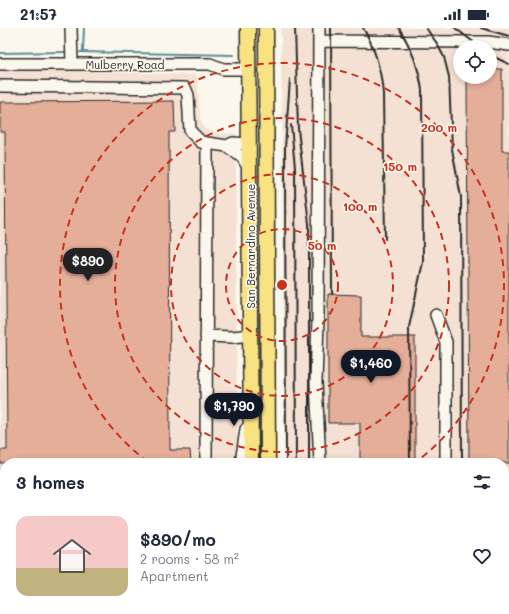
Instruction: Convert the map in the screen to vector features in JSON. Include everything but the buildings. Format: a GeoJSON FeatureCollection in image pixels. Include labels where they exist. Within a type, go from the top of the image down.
{"type":"FeatureCollection","features":[{"type":"Feature","properties":{"kind":"main road","name":"San Bernardino Avenue"},"geometry":{"type":"LineString","coordinates":[[248,28],[251,458]]}},
{"type":"Feature","properties":{"kind":"main road","name":"San Bernardino Avenue"},"geometry":{"type":"LineString","coordinates":[[266,28],[268,458]]}},
{"type":"Feature","properties":{"kind":"main road"},"geometry":{"type":"LineString","coordinates":[[249,144],[258,152],[260,160],[260,225],[267,260]]}},
{"type":"Feature","properties":{"kind":"main road"},"geometry":{"type":"LineString","coordinates":[[250,335],[261,351],[261,416],[268,458]]}},
{"type":"Feature","properties":{"kind":"street"},"geometry":{"type":"LineString","coordinates":[[72,28],[72,64]]}},
{"type":"Feature","properties":{"kind":"street"},"geometry":{"type":"LineString","coordinates":[[319,28],[318,311],[316,382],[320,458]]}},
{"type":"Feature","properties":{"kind":"street"},"geometry":{"type":"LineString","coordinates":[[319,41],[480,42],[509,45]]}},
{"type":"Feature","properties":{"kind":"street","name":"Mulberry Road"},"geometry":{"type":"LineString","coordinates":[[0,64],[210,64],[223,69],[249,69]]}},
{"type":"Feature","properties":{"kind":"street"},"geometry":{"type":"LineString","coordinates":[[0,86],[185,88],[188,95],[190,131],[201,142],[227,146],[243,158],[249,170]]}},
{"type":"Feature","properties":{"kind":"street"},"geometry":{"type":"LineString","coordinates":[[206,458],[207,143]]}},
{"type":"Feature","properties":{"kind":"street"},"geometry":{"type":"LineString","coordinates":[[227,146],[233,143],[249,144]]}},
{"type":"Feature","properties":{"kind":"street"},"geometry":{"type":"LineString","coordinates":[[436,315],[446,342],[446,458]]}},
{"type":"Feature","properties":{"kind":"street"},"geometry":{"type":"LineString","coordinates":[[206,336],[233,337],[250,335]]}},
{"type":"Feature","properties":{"kind":"street"},"geometry":{"type":"LineString","coordinates":[[233,337],[250,353]]}},
{"type":"Feature","properties":{"kind":"street"},"geometry":{"type":"LineString","coordinates":[[242,458],[250,395]]}},
{"type":"Feature","properties":{"kind":"shaded area"},"geometry":{"type":"Polygon","coordinates":[[[281,28],[509,28],[509,458],[285,458],[281,28]]]}},
{"type":"Feature","properties":{"kind":"shaded area"},"geometry":{"type":"Polygon","coordinates":[[[0,68],[197,75],[200,118],[204,129],[221,134],[236,133],[237,458],[0,458],[0,68]]]}},
{"type":"Feature","properties":{"kind":"waterway"},"geometry":{"type":"LineString","coordinates":[[82,52],[84,28]]}},
{"type":"Feature","properties":{"kind":"waterway"},"geometry":{"type":"LineString","coordinates":[[0,53],[68,52]]}},
{"type":"Feature","properties":{"kind":"waterway"},"geometry":{"type":"LineString","coordinates":[[80,52],[233,55]]}},
{"type":"Feature","properties":{"kind":"railway"},"geometry":{"type":"LineString","coordinates":[[295,28],[298,129],[309,224],[309,458]]}},
{"type":"Feature","properties":{"kind":"railway"},"geometry":{"type":"LineString","coordinates":[[331,28],[332,294]]}},
{"type":"Feature","properties":{"kind":"railway"},"geometry":{"type":"LineString","coordinates":[[363,28],[375,52],[383,94],[385,239]]}},
{"type":"Feature","properties":{"kind":"railway"},"geometry":{"type":"LineString","coordinates":[[399,28],[414,58],[419,73],[422,90],[423,262],[409,327],[410,458]]}},
{"type":"Feature","properties":{"kind":"railway"},"geometry":{"type":"LineString","coordinates":[[426,28],[444,57],[449,77],[452,149],[461,197],[462,458]]}},
{"type":"Feature","properties":{"kind":"railway"},"geometry":{"type":"LineString","coordinates":[[455,28],[471,40]]}},
{"type":"Feature","properties":{"kind":"railway"},"geometry":{"type":"LineString","coordinates":[[481,28],[509,36]]}},
{"type":"Feature","properties":{"kind":"railway"},"geometry":{"type":"LineString","coordinates":[[497,58],[509,64]]}},
{"type":"Feature","properties":{"kind":"railway"},"geometry":{"type":"LineString","coordinates":[[286,458],[285,148],[290,79]]}},
{"type":"Feature","properties":{"kind":"railway"},"geometry":{"type":"LineString","coordinates":[[291,125],[295,168],[296,458]]}}]}
